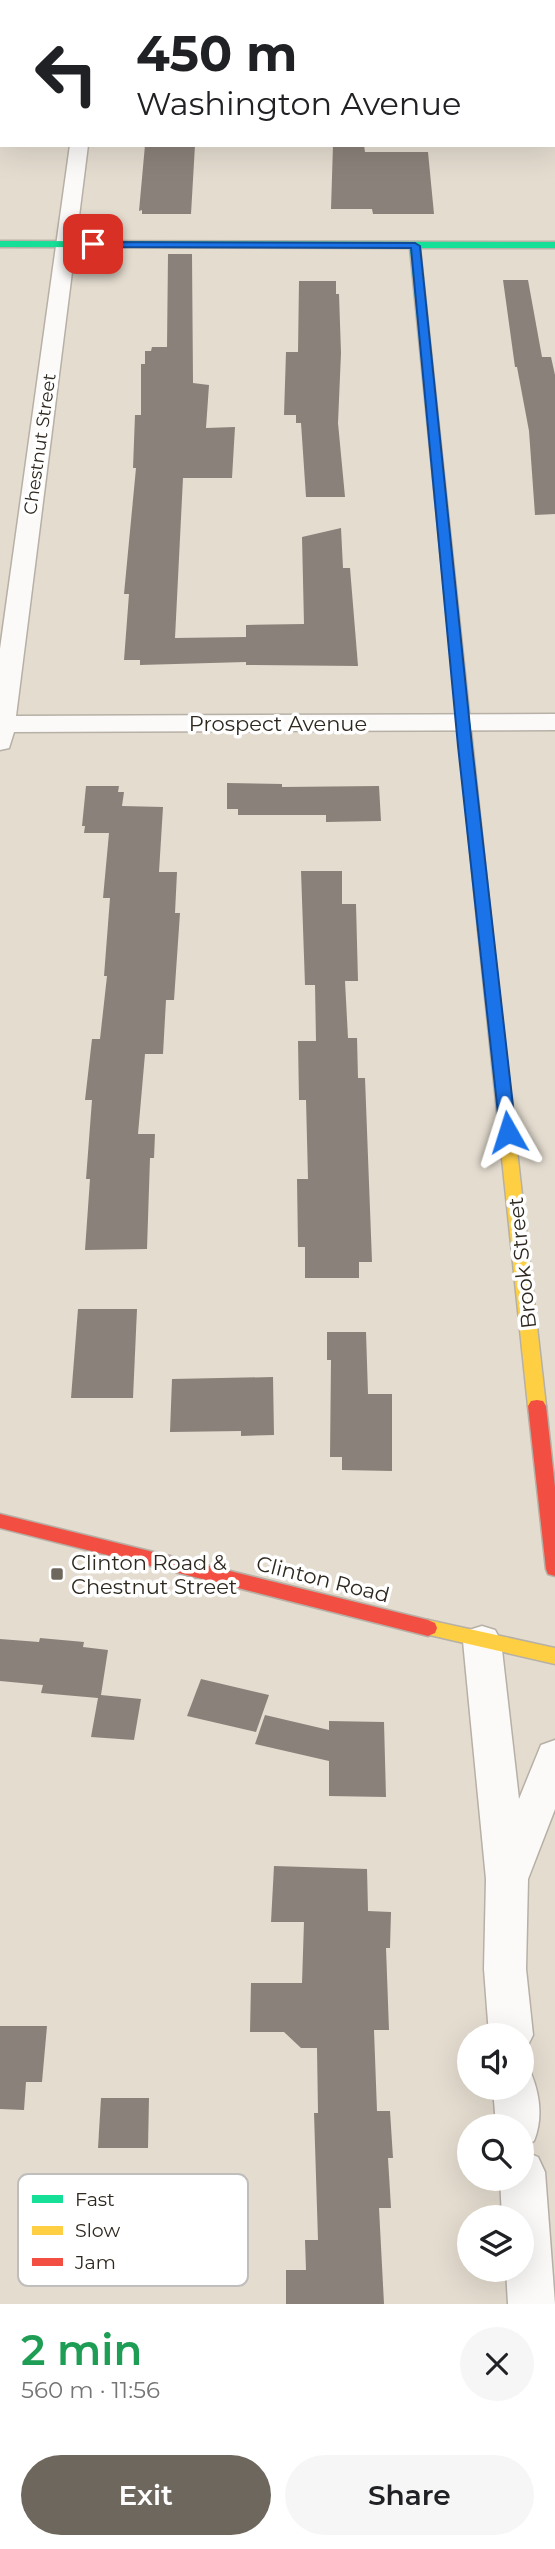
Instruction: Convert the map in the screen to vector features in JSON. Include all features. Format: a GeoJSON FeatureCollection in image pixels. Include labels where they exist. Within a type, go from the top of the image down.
{"type":"FeatureCollection","features":[{"type":"Feature","properties":{"kind":"street","name":"Chestnut Street"},"geometry":{"type":"LineString","coordinates":[[1,730],[79,147]]}},
{"type":"Feature","properties":{"kind":"street"},"geometry":{"type":"LineString","coordinates":[[0,244],[555,245]]}},
{"type":"Feature","properties":{"kind":"street","name":"Brook Street"},"geometry":{"type":"LineString","coordinates":[[415,246],[463,723],[555,1569]]}},
{"type":"Feature","properties":{"kind":"street","name":"Prospect Avenue"},"geometry":{"type":"LineString","coordinates":[[1,730],[555,722]]}},
{"type":"Feature","properties":{"kind":"street","name":"Clinton Road"},"geometry":{"type":"LineString","coordinates":[[0,1521],[482,1641],[555,1656]]}},
{"type":"Feature","properties":{"kind":"street"},"geometry":{"type":"LineString","coordinates":[[482,1641],[507,1879],[505,1969],[509,2023]]}},
{"type":"Feature","properties":{"kind":"street"},"geometry":{"type":"LineString","coordinates":[[507,1879],[555,1758]]}},
{"type":"Feature","properties":{"kind":"street"},"geometry":{"type":"LineString","coordinates":[[523,2191],[532,2304]]}},
{"type":"Feature","properties":{"kind":"building"},"geometry":{"type":"Polygon","coordinates":[[[145,147],[195,147],[191,214],[142,214],[142,210],[139,211],[145,147]]]}},
{"type":"Feature","properties":{"kind":"building"},"geometry":{"type":"Polygon","coordinates":[[[333,147],[364,147],[365,152],[428,152],[434,214],[373,214],[372,209],[331,209],[333,147]]]}},
{"type":"Feature","properties":{"kind":"building"},"geometry":{"type":"Polygon","coordinates":[[[168,254],[192,254],[193,383],[209,385],[206,428],[235,427],[232,478],[183,478],[175,638],[246,637],[246,625],[304,624],[302,537],[341,528],[343,568],[350,568],[358,666],[246,665],[246,662],[140,665],[140,660],[124,660],[129,594],[124,594],[136,468],[133,468],[135,415],[141,415],[141,364],[145,364],[145,351],[151,351],[152,347],[167,347],[168,254]]]}},
{"type":"Feature","properties":{"kind":"building"},"geometry":{"type":"Polygon","coordinates":[[[503,280],[528,280],[542,357],[551,357],[555,375],[555,514],[535,515],[529,431],[515,367],[503,280]]]}},
{"type":"Feature","properties":{"kind":"building"},"geometry":{"type":"Polygon","coordinates":[[[299,281],[336,281],[336,294],[339,294],[341,353],[338,423],[345,497],[306,497],[301,423],[296,423],[296,415],[284,415],[286,352],[298,352],[299,281]]]}},
{"type":"Feature","properties":{"kind":"building"},"geometry":{"type":"Polygon","coordinates":[[[227,783],[282,784],[282,787],[379,786],[381,821],[326,822],[326,815],[238,815],[238,809],[227,809],[227,783]]]}},
{"type":"Feature","properties":{"kind":"building"},"geometry":{"type":"Polygon","coordinates":[[[86,786],[119,786],[118,792],[124,792],[122,806],[163,807],[159,872],[177,872],[175,913],[180,913],[174,1000],[166,1000],[163,1054],[145,1054],[138,1134],[155,1134],[154,1158],[150,1158],[147,1249],[85,1250],[90,1179],[86,1179],[92,1100],[85,1100],[92,1039],[100,1039],[107,976],[104,976],[110,898],[103,898],[109,833],[84,833],[85,826],[82,826],[86,786]]]}},
{"type":"Feature","properties":{"kind":"building"},"geometry":{"type":"Polygon","coordinates":[[[301,871],[342,871],[342,904],[356,904],[358,981],[345,981],[348,1038],[357,1038],[358,1078],[365,1078],[372,1262],[359,1262],[359,1278],[305,1278],[305,1247],[298,1247],[297,1179],[308,1179],[306,1100],[299,1100],[298,1041],[316,1041],[315,985],[305,985],[301,871]]]}},
{"type":"Feature","properties":{"kind":"building"},"geometry":{"type":"Polygon","coordinates":[[[78,1309],[137,1309],[133,1398],[71,1398],[78,1309]]]}},
{"type":"Feature","properties":{"kind":"building"},"geometry":{"type":"Polygon","coordinates":[[[327,1332],[366,1332],[368,1394],[392,1394],[392,1471],[342,1470],[342,1457],[330,1457],[331,1360],[327,1360],[327,1332]]]}},
{"type":"Feature","properties":{"kind":"building"},"geometry":{"type":"Polygon","coordinates":[[[273,1377],[274,1435],[241,1436],[241,1431],[170,1432],[172,1379],[273,1377]]]}},
{"type":"Feature","properties":{"kind":"building"},"geometry":{"type":"Polygon","coordinates":[[[40,1638],[84,1642],[83,1647],[108,1650],[101,1695],[141,1699],[134,1740],[91,1737],[98,1698],[41,1693],[43,1685],[0,1681],[0,1639],[39,1642],[40,1638]]]}},
{"type":"Feature","properties":{"kind":"building"},"geometry":{"type":"Polygon","coordinates":[[[201,1679],[269,1695],[256,1732],[187,1716],[201,1679]]]}},
{"type":"Feature","properties":{"kind":"building"},"geometry":{"type":"Polygon","coordinates":[[[265,1715],[329,1730],[329,1721],[384,1722],[386,1797],[329,1796],[329,1761],[255,1744],[265,1715]]]}},
{"type":"Feature","properties":{"kind":"building"},"geometry":{"type":"Polygon","coordinates":[[[274,1866],[367,1869],[368,1911],[391,1912],[390,1948],[386,1948],[389,2030],[374,2030],[377,2111],[390,2111],[393,2158],[388,2158],[391,2208],[379,2208],[384,2304],[286,2304],[286,2270],[306,2270],[305,2240],[318,2240],[314,2113],[318,2113],[317,2048],[301,2048],[284,2032],[250,2032],[251,1983],[302,1983],[304,1922],[271,1922],[274,1866]]]}},
{"type":"Feature","properties":{"kind":"building"},"geometry":{"type":"Polygon","coordinates":[[[0,2026],[47,2026],[42,2082],[26,2082],[24,2110],[0,2109],[0,2026]]]}},
{"type":"Feature","properties":{"kind":"building"},"geometry":{"type":"Polygon","coordinates":[[[101,2098],[149,2098],[148,2148],[98,2148],[101,2098]]]}},
{"type":"Feature","properties":{"kind":"traffic: fast"},"geometry":{"type":"LineString","coordinates":[[0,244],[555,245]]}},
{"type":"Feature","properties":{"kind":"traffic: fast"},"geometry":{"type":"LineString","coordinates":[[415,245],[485,930]]}},
{"type":"Feature","properties":{"kind":"traffic: slow"},"geometry":{"type":"LineString","coordinates":[[485,930],[537,1406]]}},
{"type":"Feature","properties":{"kind":"traffic: slow"},"geometry":{"type":"LineString","coordinates":[[428,1628],[555,1656]]}},
{"type":"Feature","properties":{"kind":"traffic: jam"},"geometry":{"type":"LineString","coordinates":[[537,1406],[555,1569]]}},
{"type":"Feature","properties":{"kind":"traffic: jam"},"geometry":{"type":"LineString","coordinates":[[0,1521],[428,1628]]}},
{"type":"Feature","properties":{"kind":"place","name":"Clinton Road & Chestnut Street"},"geometry":{"type":"Point","coordinates":[57,1574]}},
{"type":"Feature","properties":{"kind":"route"},"geometry":{"type":"LineString","coordinates":[[93,244],[415,246],[465,746],[508,1132]]}}]}
